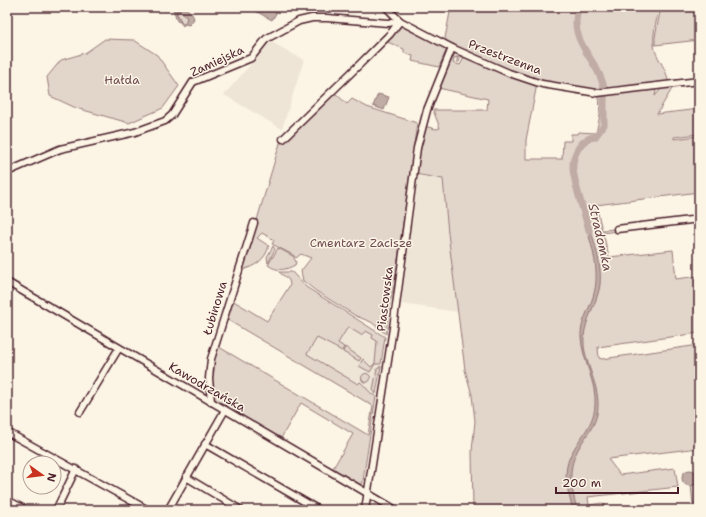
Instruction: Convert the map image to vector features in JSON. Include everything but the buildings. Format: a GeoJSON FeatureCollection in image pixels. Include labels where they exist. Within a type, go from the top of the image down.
{"type":"FeatureCollection","features":[{"type":"Feature","properties":{"kind":"street","name":"Przestrzenna"},"geometry":{"type":"LineString","coordinates":[[386,7],[400,21],[452,48],[509,74],[569,90],[597,93],[699,81]]}},
{"type":"Feature","properties":{"kind":"street","name":"Zamiejska"},"geometry":{"type":"LineString","coordinates":[[7,172],[60,149],[135,132],[165,121],[172,115],[193,82],[251,58],[266,38],[299,21],[319,18],[388,23],[400,21]]}},
{"type":"Feature","properties":{"kind":"street"},"geometry":{"type":"LineString","coordinates":[[283,139],[394,30],[400,21]]}},
{"type":"Feature","properties":{"kind":"street","name":"Piastowska"},"geometry":{"type":"LineString","coordinates":[[365,510],[393,328],[417,148],[427,110],[452,48]]}},
{"type":"Feature","properties":{"kind":"street"},"geometry":{"type":"LineString","coordinates":[[617,230],[699,219]]}},
{"type":"Feature","properties":{"kind":"street","name":"Łubinowa"},"geometry":{"type":"LineString","coordinates":[[211,402],[209,371],[211,359],[254,223]]}},
{"type":"Feature","properties":{"kind":"street","name":"Kawodrzańska"},"geometry":{"type":"LineString","coordinates":[[7,282],[396,510]]}},
{"type":"Feature","properties":{"kind":"street"},"geometry":{"type":"LineString","coordinates":[[80,412],[119,348]]}},
{"type":"Feature","properties":{"kind":"street"},"geometry":{"type":"LineString","coordinates":[[168,510],[225,410]]}},
{"type":"Feature","properties":{"kind":"street"},"geometry":{"type":"LineString","coordinates":[[7,432],[148,510]]}},
{"type":"Feature","properties":{"kind":"street"},"geometry":{"type":"LineString","coordinates":[[205,444],[319,510]]}},
{"type":"Feature","properties":{"kind":"street"},"geometry":{"type":"LineString","coordinates":[[56,510],[76,469]]}},
{"type":"Feature","properties":{"kind":"street"},"geometry":{"type":"LineString","coordinates":[[186,478],[241,510]]}},
{"type":"Feature","properties":{"kind":"street"},"geometry":{"type":"LineString","coordinates":[[7,500],[26,510]]}},
{"type":"Feature","properties":{"kind":"shaded area"},"geometry":{"type":"Polygon","coordinates":[[[170,7],[185,8],[191,12],[194,19],[189,25],[185,24],[183,26],[177,21],[174,11],[170,7]],[[177,10],[177,14],[182,23],[185,23],[187,18],[182,12],[177,10]]]}},
{"type":"Feature","properties":{"kind":"shaded area"},"geometry":{"type":"Polygon","coordinates":[[[248,7],[280,7],[272,20],[248,7]]]}},
{"type":"Feature","properties":{"kind":"shaded area"},"geometry":{"type":"Polygon","coordinates":[[[268,40],[304,60],[282,129],[224,95],[256,58],[268,40]]]}},
{"type":"Feature","properties":{"kind":"shaded area"},"geometry":{"type":"Polygon","coordinates":[[[378,94],[389,97],[384,110],[373,106],[378,94]]]}},
{"type":"Feature","properties":{"kind":"shaded area"},"geometry":{"type":"Polygon","coordinates":[[[418,176],[443,179],[458,312],[401,304],[418,176]]]}},
{"type":"Feature","properties":{"kind":"shaded area"},"geometry":{"type":"Polygon","coordinates":[[[588,221],[598,256],[600,282],[597,297],[585,331],[584,346],[598,396],[598,405],[595,421],[578,450],[572,467],[571,482],[577,510],[573,510],[567,486],[566,474],[568,462],[588,428],[594,413],[595,405],[594,388],[584,354],[581,337],[585,317],[593,297],[596,278],[595,260],[585,222],[588,221]]]}},
{"type":"Feature","properties":{"kind":"shaded area"},"geometry":{"type":"Polygon","coordinates":[[[335,306],[385,340],[374,407],[300,363],[335,306]]]}},
{"type":"Feature","properties":{"kind":"shaded area"},"geometry":{"type":"Polygon","coordinates":[[[690,470],[697,475],[698,478],[693,485],[690,486],[683,481],[682,478],[687,471],[690,470]]]}},
{"type":"Feature","properties":{"kind":"green space"},"geometry":{"type":"Polygon","coordinates":[[[451,7],[659,7],[654,34],[654,45],[656,54],[668,78],[668,82],[597,90],[557,85],[519,74],[483,59],[447,41],[445,38],[451,7]]]}},
{"type":"Feature","properties":{"kind":"green space"},"geometry":{"type":"Polygon","coordinates":[[[661,7],[699,7],[699,40],[655,45],[655,37],[661,7]]]}},
{"type":"Feature","properties":{"kind":"green space"},"geometry":{"type":"Polygon","coordinates":[[[177,10],[182,12],[187,18],[186,23],[182,23],[177,14],[177,10]]]}},
{"type":"Feature","properties":{"kind":"green space"},"geometry":{"type":"Polygon","coordinates":[[[400,26],[403,26],[446,47],[446,51],[439,67],[412,61],[413,56],[404,53],[404,49],[385,41],[400,26]]]}},
{"type":"Feature","properties":{"kind":"green space","name":"Hałda"},"geometry":{"type":"Polygon","coordinates":[[[105,39],[134,40],[157,55],[179,86],[163,108],[129,123],[76,108],[50,96],[47,77],[61,60],[85,53],[105,39]]]}},
{"type":"Feature","properties":{"kind":"green space"},"geometry":{"type":"Polygon","coordinates":[[[455,53],[461,54],[461,56],[454,58],[453,63],[460,65],[465,56],[537,84],[526,140],[526,159],[562,159],[563,141],[571,141],[571,134],[577,134],[578,132],[596,133],[600,115],[599,96],[654,89],[656,91],[655,96],[661,89],[673,87],[657,114],[699,109],[699,134],[674,137],[674,139],[699,136],[699,192],[596,205],[602,230],[615,229],[616,231],[603,233],[609,257],[673,250],[676,279],[699,276],[699,333],[598,347],[599,358],[602,359],[699,345],[699,448],[608,459],[620,475],[675,468],[678,487],[588,497],[589,505],[602,503],[611,510],[473,510],[472,451],[475,421],[472,395],[465,370],[448,233],[443,179],[415,174],[424,126],[436,129],[440,128],[433,110],[487,110],[488,99],[438,88],[455,53]]]}},
{"type":"Feature","properties":{"kind":"green space"},"geometry":{"type":"Polygon","coordinates":[[[461,56],[459,62],[457,62],[457,58],[461,56]]]}},
{"type":"Feature","properties":{"kind":"green space","name":"Cmentarz Zacisze"},"geometry":{"type":"Polygon","coordinates":[[[334,92],[347,104],[352,99],[367,107],[417,123],[395,282],[389,306],[386,334],[371,322],[356,316],[303,281],[301,271],[311,258],[301,254],[296,258],[272,244],[274,240],[262,233],[257,238],[269,246],[265,255],[252,267],[242,270],[280,143],[334,92]]]}},
{"type":"Feature","properties":{"kind":"green space"},"geometry":{"type":"Polygon","coordinates":[[[273,246],[275,249],[268,263],[267,257],[273,246]]]}},
{"type":"Feature","properties":{"kind":"green space"},"geometry":{"type":"Polygon","coordinates":[[[278,248],[293,256],[296,262],[295,265],[282,270],[275,269],[268,265],[278,248]]]}},
{"type":"Feature","properties":{"kind":"green space"},"geometry":{"type":"Polygon","coordinates":[[[279,272],[292,272],[306,287],[385,337],[381,364],[375,364],[370,372],[359,366],[363,359],[371,367],[375,363],[377,341],[372,338],[373,335],[366,331],[361,335],[348,327],[338,343],[344,347],[342,351],[317,338],[307,354],[358,384],[360,382],[376,396],[362,487],[332,470],[353,434],[301,403],[280,440],[213,401],[210,372],[225,324],[219,347],[368,435],[373,406],[226,319],[232,300],[267,321],[290,285],[289,280],[279,272]]]}},
{"type":"Feature","properties":{"kind":"green space"},"geometry":{"type":"Polygon","coordinates":[[[345,347],[361,358],[359,361],[343,352],[345,347]]]}},
{"type":"Feature","properties":{"kind":"green space"},"geometry":{"type":"Polygon","coordinates":[[[381,366],[376,394],[373,390],[377,369],[381,366]]]}},
{"type":"Feature","properties":{"kind":"green space"},"geometry":{"type":"Polygon","coordinates":[[[364,374],[368,374],[370,378],[368,382],[364,382],[362,380],[362,376],[364,374]]]}},
{"type":"Feature","properties":{"kind":"green space"},"geometry":{"type":"Polygon","coordinates":[[[699,484],[699,510],[697,510],[697,505],[693,505],[691,485],[699,484]]]}},
{"type":"Feature","properties":{"kind":"waterway","name":"Stradomka"},"geometry":{"type":"LineString","coordinates":[[578,7],[576,21],[577,32],[584,48],[598,72],[604,89]]}},
{"type":"Feature","properties":{"kind":"waterway","name":"Stradomka"},"geometry":{"type":"LineString","coordinates":[[589,230],[576,184],[573,164],[578,148],[586,140],[595,137],[604,125],[604,92]]}}]}
